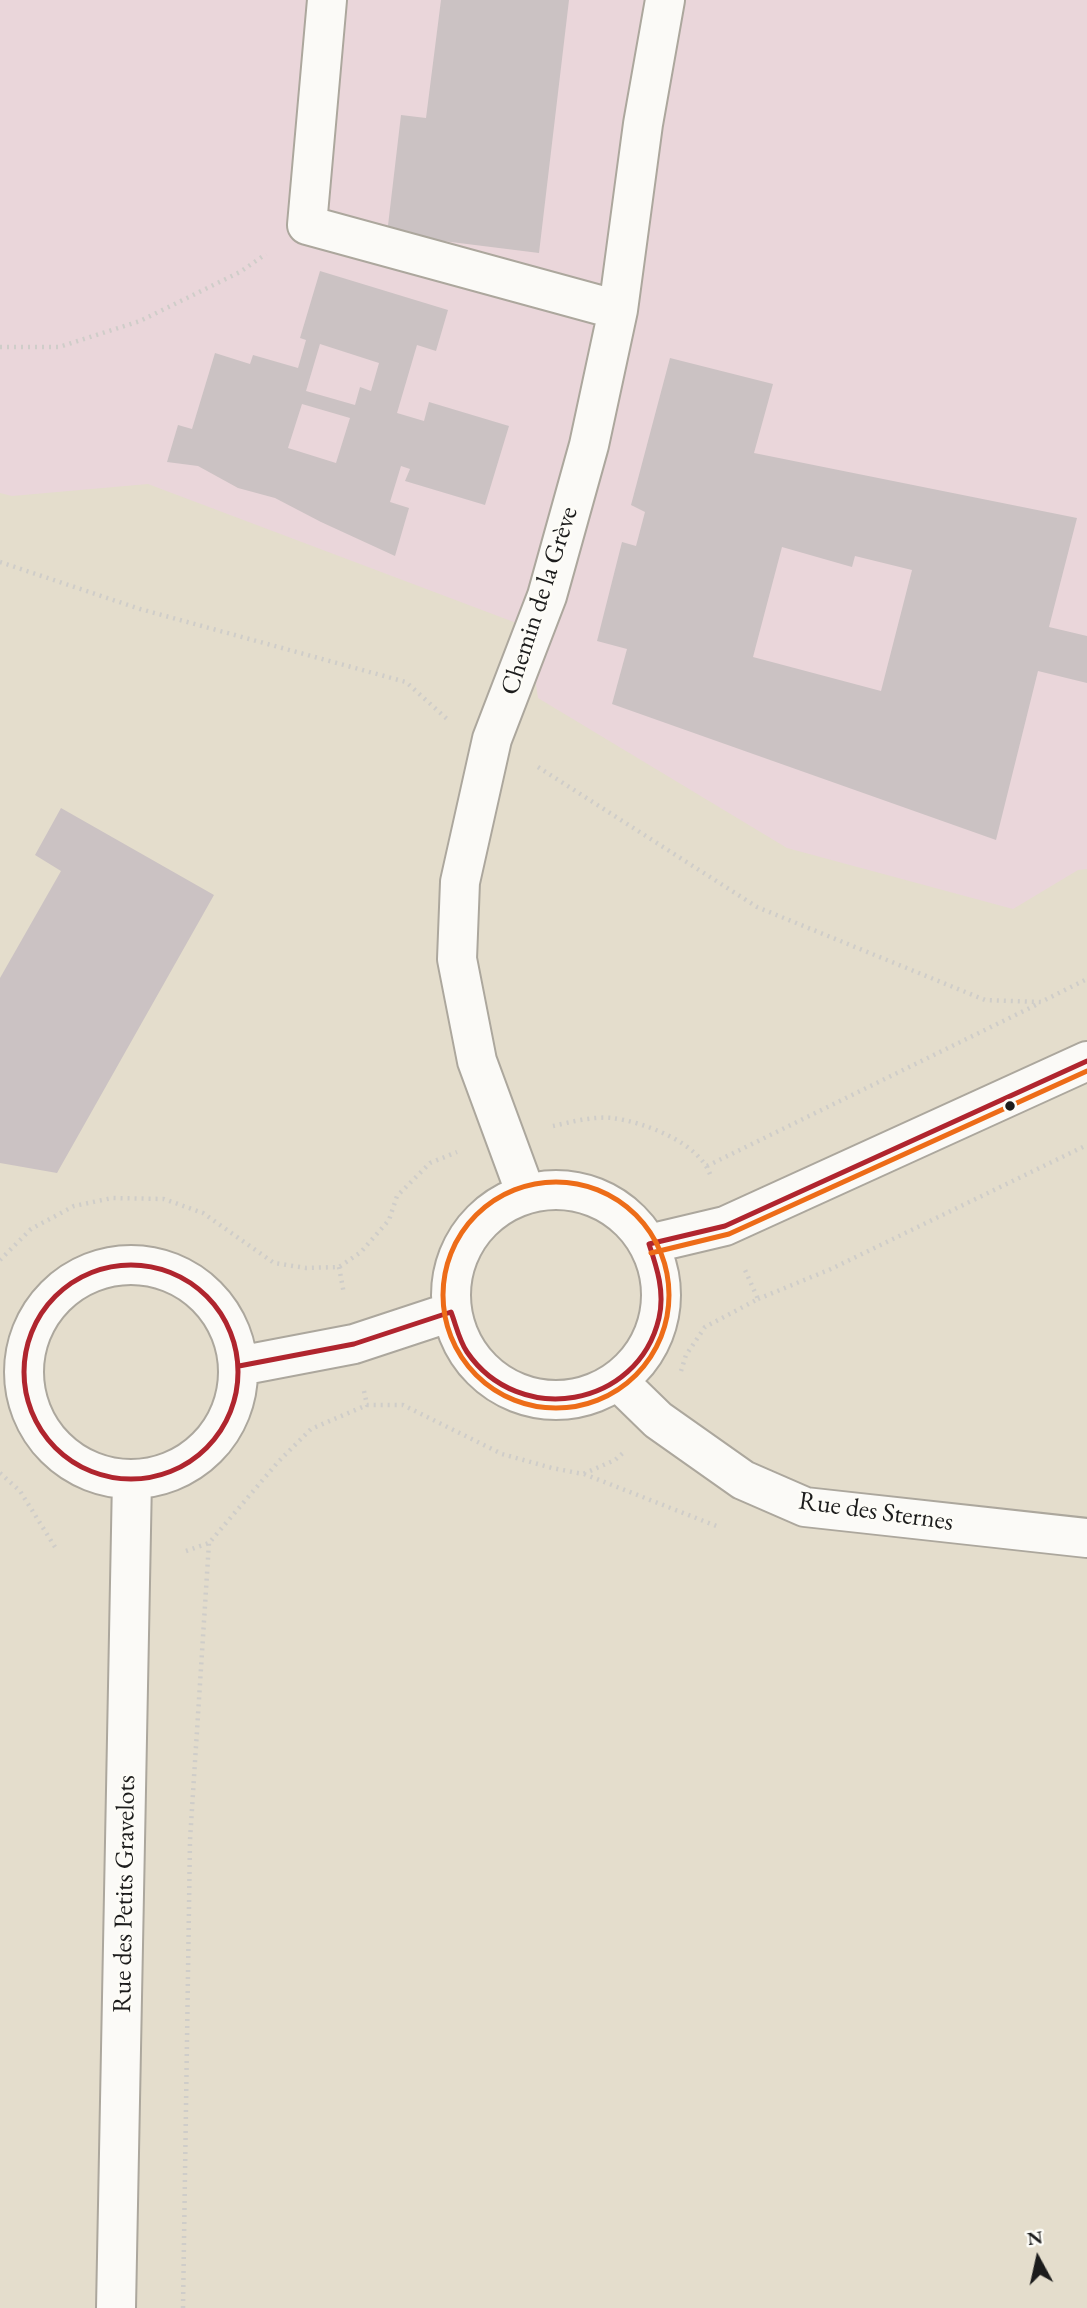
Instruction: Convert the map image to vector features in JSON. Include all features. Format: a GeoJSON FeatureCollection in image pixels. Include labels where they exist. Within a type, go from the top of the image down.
{"type":"FeatureCollection","features":[{"type":"Feature","properties":{"kind":"street"},"geometry":{"type":"LineString","coordinates":[[327,0],[307,225],[618,310]]}},
{"type":"Feature","properties":{"kind":"street","name":"Chemin de la Grève"},"geometry":{"type":"LineString","coordinates":[[526,1194],[477,1061],[457,959],[460,882],[492,739],[547,596],[589,445],[618,310],[643,124],[665,0]]}},
{"type":"Feature","properties":{"kind":"street"},"geometry":{"type":"LineString","coordinates":[[649,1244],[725,1226],[1087,1061]]}},
{"type":"Feature","properties":{"kind":"street"},"geometry":{"type":"LineString","coordinates":[[562,1190],[597,1198],[627,1217],[649,1244],[661,1280],[659,1318],[645,1354],[618,1381],[579,1398],[536,1399],[496,1382],[466,1352],[452,1312],[452,1274],[466,1238],[492,1210],[526,1194],[562,1190]]}},
{"type":"Feature","properties":{"kind":"street"},"geometry":{"type":"LineString","coordinates":[[133,1265],[146,1265],[181,1277],[210,1299],[230,1330],[239,1366],[235,1401],[220,1432],[197,1458],[166,1474],[132,1479],[99,1475],[68,1460],[44,1436],[11,1372],[47,1304],[74,1280],[109,1266],[133,1265]]}},
{"type":"Feature","properties":{"kind":"street"},"geometry":{"type":"LineString","coordinates":[[239,1366],[354,1344],[452,1312]]}},
{"type":"Feature","properties":{"kind":"street","name":"Rue des Sternes"},"geometry":{"type":"LineString","coordinates":[[618,1381],[658,1420],[743,1480],[805,1507],[1087,1538]]}},
{"type":"Feature","properties":{"kind":"street","name":"Rue des Petits Gravelots"},"geometry":{"type":"LineString","coordinates":[[116,2308],[132,1479]]}},
{"type":"Feature","properties":{"kind":"path"},"geometry":{"type":"LineString","coordinates":[[0,347],[60,347],[140,321],[240,272],[307,225]]}},
{"type":"Feature","properties":{"kind":"path"},"geometry":{"type":"LineString","coordinates":[[0,562],[141,609],[406,682],[447,719],[492,739],[757,907],[985,1000],[1041,1002]]}},
{"type":"Feature","properties":{"kind":"path"},"geometry":{"type":"LineString","coordinates":[[707,1166],[1087,979]]}},
{"type":"Feature","properties":{"kind":"path"},"geometry":{"type":"LineString","coordinates":[[0,1260],[31,1230],[74,1206],[112,1198],[164,1199],[203,1213],[274,1262],[306,1268],[339,1267],[361,1252],[389,1220],[397,1196],[430,1163],[465,1148],[549,1126],[611,1118],[656,1130],[681,1143],[707,1166],[725,1226],[758,1299]]}},
{"type":"Feature","properties":{"kind":"path"},"geometry":{"type":"LineString","coordinates":[[186,1551],[209,1543],[278,1462],[312,1429],[367,1405],[403,1405],[502,1454],[552,1468],[583,1474],[615,1460],[658,1420],[676,1388],[686,1355],[705,1327],[758,1299],[831,1269],[1087,1145]]}},
{"type":"Feature","properties":{"kind":"path"},"geometry":{"type":"LineString","coordinates":[[339,1267],[367,1405]]}},
{"type":"Feature","properties":{"kind":"path"},"geometry":{"type":"LineString","coordinates":[[0,1473],[20,1491],[55,1547]]}},
{"type":"Feature","properties":{"kind":"path"},"geometry":{"type":"LineString","coordinates":[[183,2308],[190,1840],[209,1543]]}},
{"type":"Feature","properties":{"kind":"shaded area"},"geometry":{"type":"Polygon","coordinates":[[[0,0],[1087,0],[1087,869],[1078,870],[1013,909],[787,848],[538,698],[527,627],[148,484],[12,496],[0,493],[0,0]]]}},
{"type":"Feature","properties":{"kind":"building"},"geometry":{"type":"Polygon","coordinates":[[[441,0],[569,0],[539,253],[387,234],[401,115],[426,118],[441,0]]]}},
{"type":"Feature","properties":{"kind":"building"},"geometry":{"type":"Polygon","coordinates":[[[320,271],[448,310],[436,351],[417,345],[397,413],[424,421],[429,402],[509,426],[485,505],[405,481],[410,469],[401,466],[390,502],[409,508],[395,556],[275,498],[238,488],[198,466],[167,462],[178,425],[192,429],[215,353],[250,364],[253,355],[298,368],[306,340],[300,338],[320,271]],[[320,344],[306,391],[355,405],[360,387],[371,391],[379,363],[320,344]],[[302,404],[288,448],[336,463],[350,418],[302,404]]]}},
{"type":"Feature","properties":{"kind":"building"},"geometry":{"type":"Polygon","coordinates":[[[670,358],[773,384],[754,453],[1077,518],[1049,627],[1087,636],[1087,683],[1038,671],[996,840],[612,704],[627,649],[597,641],[622,542],[636,546],[645,512],[631,505],[670,358]],[[782,547],[753,657],[881,691],[912,570],[855,556],[852,567],[782,547]]]}},
{"type":"Feature","properties":{"kind":"building"},"geometry":{"type":"Polygon","coordinates":[[[61,808],[214,895],[57,1173],[0,1163],[0,978],[61,871],[35,855],[61,808]]]}},
{"type":"Feature","properties":{"kind":"transit line"},"geometry":{"type":"LineString","coordinates":[[239,1366],[354,1344],[451,1312],[467,1352],[489,1376],[516,1391],[545,1398],[575,1397],[603,1388],[627,1372],[647,1348],[659,1318],[661,1289],[649,1244],[725,1226],[1087,1061]]}},
{"type":"Feature","properties":{"kind":"transit line"},"geometry":{"type":"LineString","coordinates":[[651,1253],[729,1234],[1087,1071]]}},
{"type":"Feature","properties":{"kind":"transit line"},"geometry":{"type":"LineString","coordinates":[[545,1182],[567,1182],[609,1195],[628,1207],[644,1223],[661,1252],[669,1295],[661,1338],[644,1367],[628,1383],[599,1400],[567,1408],[545,1408],[503,1395],[484,1383],[468,1367],[451,1338],[443,1306],[443,1284],[456,1242],[468,1223],[484,1207],[513,1190],[545,1182]]}},
{"type":"Feature","properties":{"kind":"transit line"},"geometry":{"type":"LineString","coordinates":[[131,1265],[172,1273],[207,1296],[230,1331],[238,1372],[230,1413],[207,1448],[172,1471],[131,1479],[90,1471],[55,1448],[32,1413],[24,1372],[32,1331],[55,1296],[90,1273],[131,1265]]}}]}
